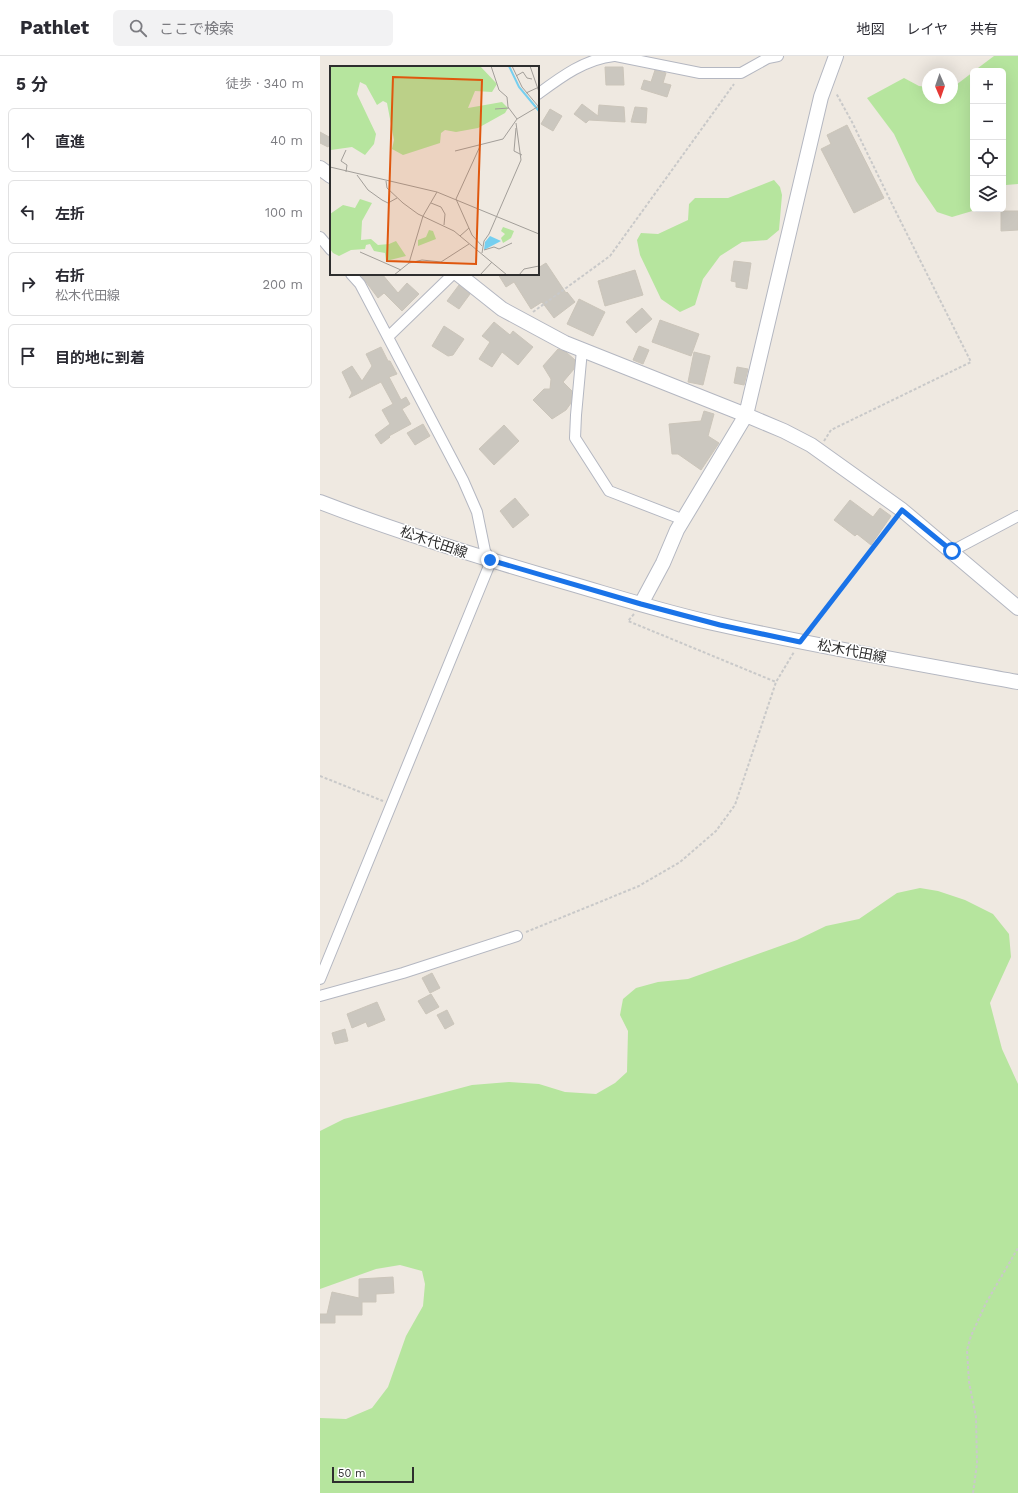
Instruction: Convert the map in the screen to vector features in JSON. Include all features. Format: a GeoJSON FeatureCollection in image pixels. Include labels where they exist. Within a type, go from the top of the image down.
{"type":"FeatureCollection","features":[{"type":"Feature","properties":{"kind":"street"},"geometry":{"type":"LineString","coordinates":[[539,93],[558,79],[601,57],[615,56],[700,73],[741,73],[768,58],[778,56]]}},
{"type":"Feature","properties":{"kind":"street"},"geometry":{"type":"LineString","coordinates":[[641,604],[684,520],[746,415],[821,97],[836,56]]}},
{"type":"Feature","properties":{"kind":"street"},"geometry":{"type":"LineString","coordinates":[[320,168],[330,175]]}},
{"type":"Feature","properties":{"kind":"street"},"geometry":{"type":"LineString","coordinates":[[320,238],[330,249]]}},
{"type":"Feature","properties":{"kind":"street"},"geometry":{"type":"LineString","coordinates":[[320,979],[490,560],[485,551],[477,512],[463,480],[360,284],[352,275]]}},
{"type":"Feature","properties":{"kind":"street"},"geometry":{"type":"LineString","coordinates":[[388,337],[411,313],[452,275]]}},
{"type":"Feature","properties":{"kind":"street"},"geometry":{"type":"LineString","coordinates":[[459,275],[502,309],[565,343],[746,415],[811,444],[902,510],[1018,608]]}},
{"type":"Feature","properties":{"kind":"street"},"geometry":{"type":"LineString","coordinates":[[582,350],[576,415],[576,438],[608,491],[684,520]]}},
{"type":"Feature","properties":{"kind":"street","name":"松木代田線"},"geometry":{"type":"LineString","coordinates":[[320,502],[448,547],[490,560],[641,604],[720,625],[800,642],[1018,682]]}},
{"type":"Feature","properties":{"kind":"street"},"geometry":{"type":"LineString","coordinates":[[952,551],[1018,516]]}},
{"type":"Feature","properties":{"kind":"street"},"geometry":{"type":"LineString","coordinates":[[320,996],[403,973],[517,936]]}},
{"type":"Feature","properties":{"kind":"path"},"geometry":{"type":"LineString","coordinates":[[521,320],[610,256],[741,73]]}},
{"type":"Feature","properties":{"kind":"path"},"geometry":{"type":"LineString","coordinates":[[818,450],[831,430],[971,362],[852,122],[827,78]]}},
{"type":"Feature","properties":{"kind":"path"},"geometry":{"type":"LineString","coordinates":[[517,936],[639,886],[680,862],[716,831],[735,805],[776,682],[800,642],[902,510]]}},
{"type":"Feature","properties":{"kind":"path"},"geometry":{"type":"LineString","coordinates":[[628,621],[776,682]]}},
{"type":"Feature","properties":{"kind":"path"},"geometry":{"type":"LineString","coordinates":[[320,776],[391,804]]}},
{"type":"Feature","properties":{"kind":"path"},"geometry":{"type":"LineString","coordinates":[[972,1493],[978,1464],[976,1417],[968,1382],[967,1350],[971,1336],[986,1303],[1018,1248]]}},
{"type":"Feature","properties":{"kind":"green space"},"geometry":{"type":"Polygon","coordinates":[[[994,56],[1018,56],[1018,184],[1006,185],[1006,68],[978,68],[994,56]]]}},
{"type":"Feature","properties":{"kind":"green space"},"geometry":{"type":"Polygon","coordinates":[[[970,74],[970,212],[952,217],[937,212],[916,181],[894,134],[867,98],[904,78],[922,86],[922,104],[958,104],[958,83],[970,74]]]}},
{"type":"Feature","properties":{"kind":"green space"},"geometry":{"type":"Polygon","coordinates":[[[774,180],[780,187],[782,195],[779,230],[767,240],[742,242],[720,256],[703,279],[695,305],[680,312],[661,299],[640,255],[637,240],[641,233],[658,234],[688,220],[689,204],[695,198],[728,198],[774,180]]]}},
{"type":"Feature","properties":{"kind":"green space"},"geometry":{"type":"Polygon","coordinates":[[[920,888],[938,891],[965,900],[993,914],[1009,934],[1011,957],[990,1003],[1002,1049],[1018,1084],[1018,1493],[320,1493],[320,1418],[346,1419],[372,1408],[388,1387],[406,1336],[423,1306],[425,1284],[422,1271],[400,1265],[376,1269],[320,1289],[320,1131],[344,1119],[472,1085],[509,1082],[539,1084],[565,1092],[596,1094],[615,1083],[627,1072],[628,1031],[620,1015],[623,999],[636,988],[658,982],[688,979],[797,940],[826,926],[859,919],[897,893],[920,888]]]}},
{"type":"Feature","properties":{"kind":"building"},"geometry":{"type":"Polygon","coordinates":[[[605,67],[623,67],[624,85],[606,85],[605,67]]]}},
{"type":"Feature","properties":{"kind":"building"},"geometry":{"type":"Polygon","coordinates":[[[655,70],[666,73],[663,83],[671,85],[667,97],[641,89],[644,80],[651,82],[655,70]]]}},
{"type":"Feature","properties":{"kind":"building"},"geometry":{"type":"Polygon","coordinates":[[[582,104],[598,116],[599,105],[624,107],[625,122],[589,120],[586,123],[574,114],[582,104]]]}},
{"type":"Feature","properties":{"kind":"building"},"geometry":{"type":"Polygon","coordinates":[[[635,107],[647,108],[646,123],[631,122],[635,107]]]}},
{"type":"Feature","properties":{"kind":"building"},"geometry":{"type":"Polygon","coordinates":[[[550,109],[562,116],[553,131],[541,124],[550,109]]]}},
{"type":"Feature","properties":{"kind":"building"},"geometry":{"type":"Polygon","coordinates":[[[847,125],[884,198],[854,213],[821,149],[831,144],[827,135],[847,125]]]}},
{"type":"Feature","properties":{"kind":"building"},"geometry":{"type":"Polygon","coordinates":[[[320,132],[330,137],[330,144],[328,147],[320,143],[320,132]]]}},
{"type":"Feature","properties":{"kind":"building"},"geometry":{"type":"Polygon","coordinates":[[[1018,211],[1018,230],[1001,231],[1001,212],[1018,211]]]}},
{"type":"Feature","properties":{"kind":"building"},"geometry":{"type":"Polygon","coordinates":[[[734,261],[751,263],[747,289],[736,287],[736,282],[731,281],[734,261]]]}},
{"type":"Feature","properties":{"kind":"building"},"geometry":{"type":"Polygon","coordinates":[[[546,263],[566,293],[567,292],[575,302],[554,318],[542,302],[531,309],[514,282],[506,287],[499,275],[539,275],[539,267],[546,263]]]}},
{"type":"Feature","properties":{"kind":"building"},"geometry":{"type":"Polygon","coordinates":[[[635,270],[643,295],[605,306],[598,281],[635,270]]]}},
{"type":"Feature","properties":{"kind":"building"},"geometry":{"type":"Polygon","coordinates":[[[361,275],[383,275],[398,293],[407,283],[419,294],[402,311],[384,293],[378,298],[361,275]]]}},
{"type":"Feature","properties":{"kind":"building"},"geometry":{"type":"Polygon","coordinates":[[[459,285],[470,294],[459,309],[447,301],[459,285]]]}},
{"type":"Feature","properties":{"kind":"building"},"geometry":{"type":"Polygon","coordinates":[[[579,299],[605,312],[593,336],[567,324],[579,299]]]}},
{"type":"Feature","properties":{"kind":"building"},"geometry":{"type":"Polygon","coordinates":[[[642,308],[652,319],[636,333],[626,322],[642,308]]]}},
{"type":"Feature","properties":{"kind":"building"},"geometry":{"type":"Polygon","coordinates":[[[660,320],[699,334],[691,356],[652,342],[660,320]]]}},
{"type":"Feature","properties":{"kind":"building"},"geometry":{"type":"Polygon","coordinates":[[[494,322],[510,335],[513,331],[533,347],[518,365],[502,352],[492,367],[479,359],[490,342],[482,336],[494,322]]]}},
{"type":"Feature","properties":{"kind":"building"},"geometry":{"type":"Polygon","coordinates":[[[444,326],[464,339],[453,355],[448,356],[432,346],[444,326]]]}},
{"type":"Feature","properties":{"kind":"building"},"geometry":{"type":"Polygon","coordinates":[[[639,346],[649,350],[643,364],[633,360],[639,346]]]}},
{"type":"Feature","properties":{"kind":"building"},"geometry":{"type":"Polygon","coordinates":[[[381,347],[397,374],[389,377],[401,400],[406,397],[410,404],[402,409],[411,424],[389,436],[390,437],[381,444],[375,435],[390,424],[382,410],[393,404],[381,382],[349,398],[352,393],[342,372],[352,366],[362,381],[372,366],[366,354],[381,347]]]}},
{"type":"Feature","properties":{"kind":"building"},"geometry":{"type":"Polygon","coordinates":[[[558,349],[566,352],[575,360],[574,369],[563,382],[572,391],[571,403],[566,410],[552,419],[533,400],[544,389],[550,389],[551,379],[543,366],[558,349]]]}},
{"type":"Feature","properties":{"kind":"building"},"geometry":{"type":"Polygon","coordinates":[[[694,352],[710,356],[703,385],[688,382],[694,352]]]}},
{"type":"Feature","properties":{"kind":"building"},"geometry":{"type":"Polygon","coordinates":[[[737,367],[748,369],[744,385],[734,383],[737,367]]]}},
{"type":"Feature","properties":{"kind":"building"},"geometry":{"type":"Polygon","coordinates":[[[704,411],[714,414],[708,436],[719,443],[701,470],[678,454],[672,454],[669,424],[701,421],[704,411]]]}},
{"type":"Feature","properties":{"kind":"building"},"geometry":{"type":"Polygon","coordinates":[[[423,424],[430,436],[415,445],[407,433],[423,424]]]}},
{"type":"Feature","properties":{"kind":"building"},"geometry":{"type":"Polygon","coordinates":[[[504,425],[519,441],[494,465],[479,449],[504,425]]]}},
{"type":"Feature","properties":{"kind":"building"},"geometry":{"type":"Polygon","coordinates":[[[515,498],[529,515],[513,528],[500,511],[515,498]]]}},
{"type":"Feature","properties":{"kind":"building"},"geometry":{"type":"Polygon","coordinates":[[[850,500],[873,517],[880,508],[891,516],[871,545],[857,534],[855,536],[834,520],[850,500]]]}},
{"type":"Feature","properties":{"kind":"building"},"geometry":{"type":"Polygon","coordinates":[[[432,973],[440,988],[430,993],[422,978],[432,973]]]}},
{"type":"Feature","properties":{"kind":"building"},"geometry":{"type":"Polygon","coordinates":[[[431,994],[439,1007],[426,1014],[418,1001],[431,994]]]}},
{"type":"Feature","properties":{"kind":"building"},"geometry":{"type":"Polygon","coordinates":[[[377,1002],[385,1020],[368,1027],[366,1022],[352,1028],[347,1014],[377,1002]]]}},
{"type":"Feature","properties":{"kind":"building"},"geometry":{"type":"Polygon","coordinates":[[[447,1010],[454,1024],[445,1029],[437,1015],[447,1010]]]}},
{"type":"Feature","properties":{"kind":"building"},"geometry":{"type":"Polygon","coordinates":[[[345,1029],[348,1041],[335,1044],[332,1033],[345,1029]]]}},
{"type":"Feature","properties":{"kind":"building"},"geometry":{"type":"Polygon","coordinates":[[[393,1277],[394,1293],[376,1294],[376,1302],[362,1302],[362,1315],[335,1315],[335,1323],[320,1323],[320,1314],[327,1314],[332,1292],[359,1298],[359,1279],[393,1277]]]}},
{"type":"Feature","properties":{"kind":"route"},"geometry":{"type":"LineString","coordinates":[[490,560],[641,604],[720,625],[800,642],[902,510],[952,551]]}}]}
